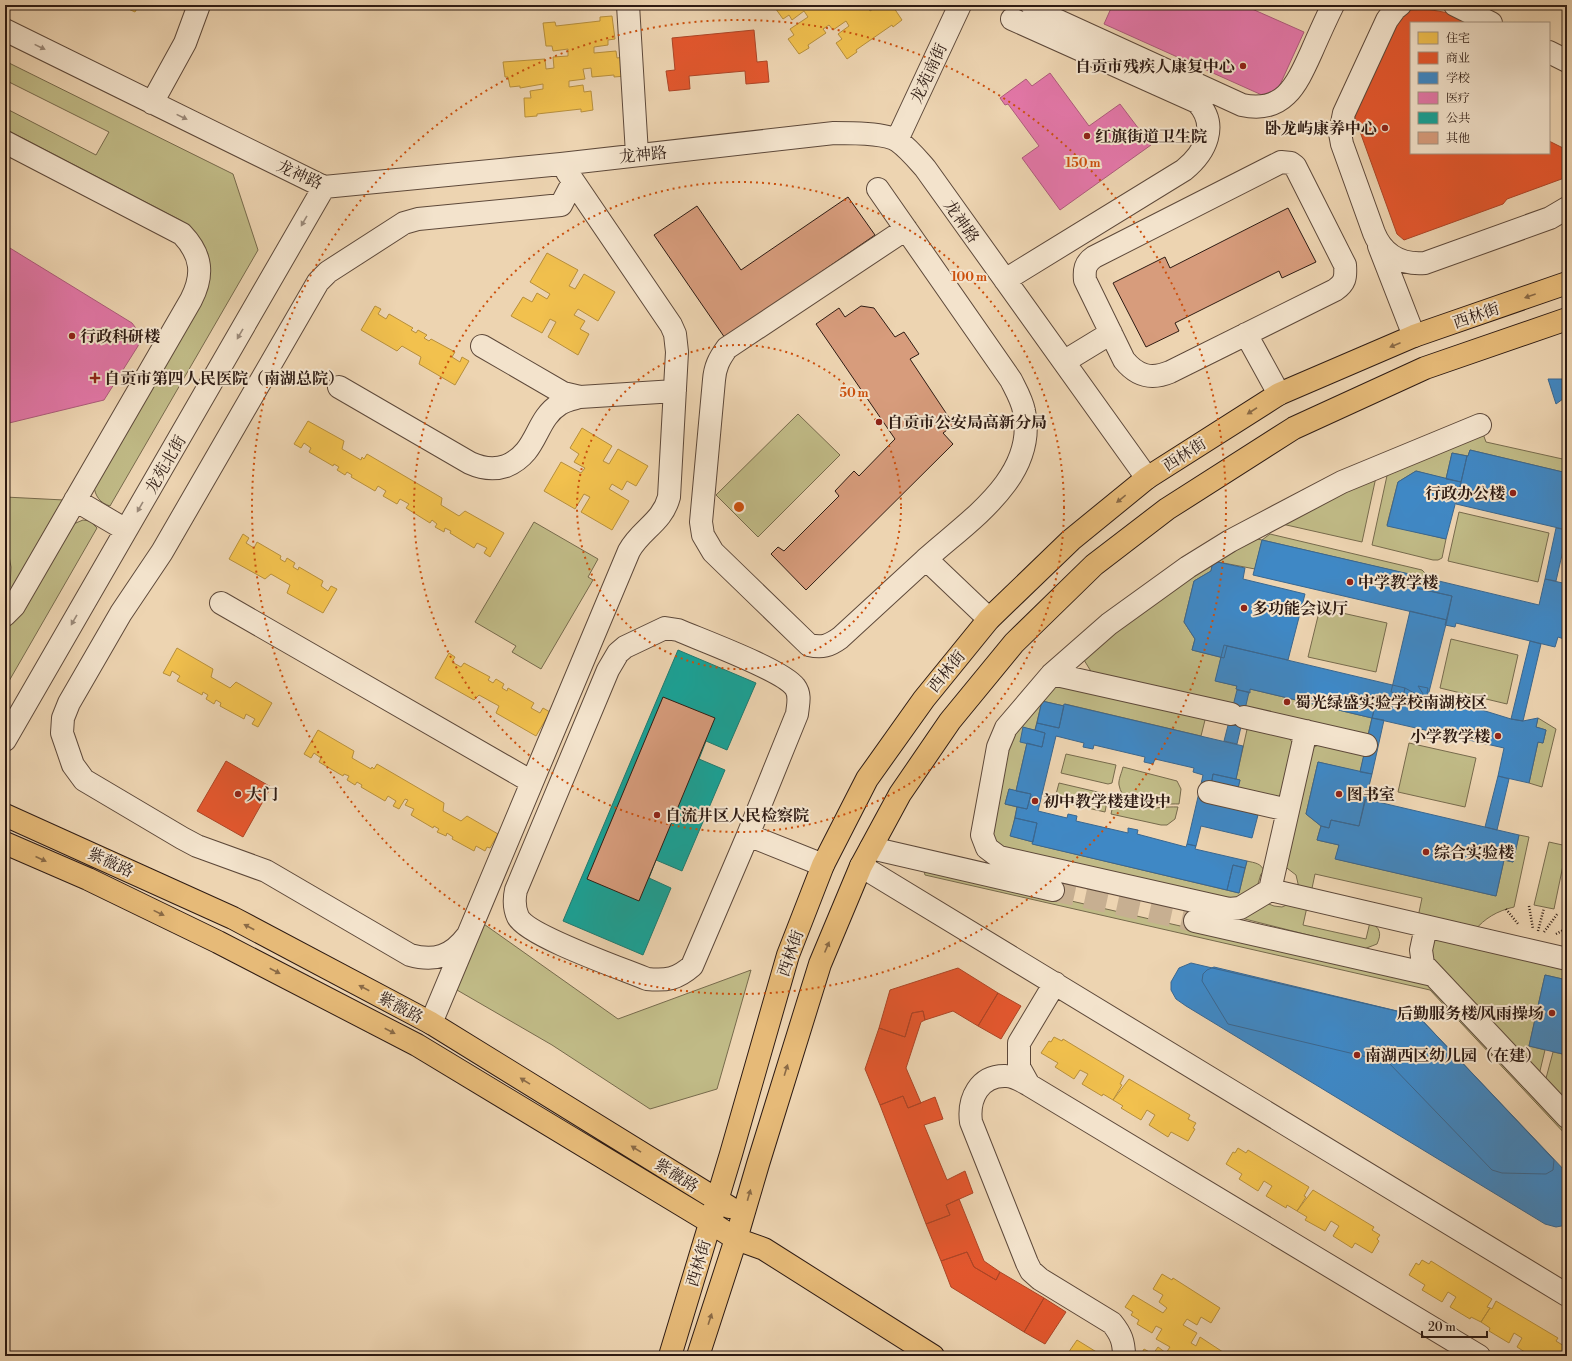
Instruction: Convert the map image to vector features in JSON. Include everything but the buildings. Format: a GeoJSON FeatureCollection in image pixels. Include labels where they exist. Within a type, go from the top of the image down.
{"type":"FeatureCollection","features":[{"type":"Feature","properties":{"kind":"main road","name":"西林街"},"geometry":{"type":"LineString","coordinates":[[670,1356],[788,955],[823,866],[867,779],[924,699],[989,619],[1071,540],[1147,478],[1279,394],[1414,336],[1567,283]]}},
{"type":"Feature","properties":{"kind":"main road","name":"西林街"},"geometry":{"type":"LineString","coordinates":[[698,1356],[736,1239],[820,964],[866,857],[900,794],[950,721],[1014,643],[1094,565],[1167,509],[1294,428],[1425,368],[1567,319]]}},
{"type":"Feature","properties":{"kind":"main road","name":"紫薇路"},"geometry":{"type":"LineString","coordinates":[[5,815],[100,856],[233,918],[431,1023],[742,1216],[764,1249]]}},
{"type":"Feature","properties":{"kind":"main road","name":"紫薇路"},"geometry":{"type":"LineString","coordinates":[[5,843],[88,879],[218,942],[417,1045],[736,1239],[764,1249],[933,1356]]}},
{"type":"Feature","properties":{"kind":"street"},"geometry":{"type":"LineString","coordinates":[[152,103],[185,43],[199,5]]}},
{"type":"Feature","properties":{"kind":"street"},"geometry":{"type":"LineString","coordinates":[[628,5],[637,154]]}},
{"type":"Feature","properties":{"kind":"street","name":"龙苑南街"},"geometry":{"type":"LineString","coordinates":[[897,140],[960,5]]}},
{"type":"Feature","properties":{"kind":"street"},"geometry":{"type":"LineString","coordinates":[[1032,5],[1041,14],[1251,107],[1261,107],[1280,100],[1294,86],[1333,5]]}},
{"type":"Feature","properties":{"kind":"street"},"geometry":{"type":"LineString","coordinates":[[1400,5],[1387,20],[1344,113],[1341,126],[1342,144],[1377,241],[1414,336]]}},
{"type":"Feature","properties":{"kind":"street"},"geometry":{"type":"LineString","coordinates":[[1455,5],[1489,22]]}},
{"type":"Feature","properties":{"kind":"street"},"geometry":{"type":"LineString","coordinates":[[1005,280],[1184,170],[1195,161],[1202,151],[1209,129],[1208,119],[1204,109],[1197,102],[1012,19]]}},
{"type":"Feature","properties":{"kind":"street","name":"龙神路"},"geometry":{"type":"LineString","coordinates":[[5,30],[324,187],[561,164],[637,154],[834,133],[862,133],[897,140],[911,152],[925,168],[1147,478]]}},
{"type":"Feature","properties":{"kind":"street"},"geometry":{"type":"LineString","coordinates":[[1550,52],[1567,61]]}},
{"type":"Feature","properties":{"kind":"street"},"geometry":{"type":"LineString","coordinates":[[5,142],[176,231],[190,243],[196,251],[198,262],[198,282],[193,296],[14,606],[5,615]]}},
{"type":"Feature","properties":{"kind":"street"},"geometry":{"type":"LineString","coordinates":[[1281,162],[1291,163],[1295,166],[1345,265],[1345,280],[1335,290],[1246,334],[1170,372],[1152,377],[1140,374],[1132,370],[1124,360],[1084,274],[1088,261],[1094,256],[1281,162]]}},
{"type":"Feature","properties":{"kind":"street"},"geometry":{"type":"LineString","coordinates":[[431,1023],[629,551],[637,538],[656,522],[667,506],[670,490],[677,352],[673,330],[561,164]]}},
{"type":"Feature","properties":{"kind":"street"},"geometry":{"type":"LineString","coordinates":[[467,936],[452,951],[442,956],[430,959],[410,955],[266,871],[197,846],[84,780],[73,765],[64,741],[62,725],[69,703],[121,613],[159,557],[322,277],[404,222],[418,219],[561,205],[573,182]]}},
{"type":"Feature","properties":{"kind":"street","name":"龙苑北街"},"geometry":{"type":"LineString","coordinates":[[5,740],[324,187]]}},
{"type":"Feature","properties":{"kind":"street"},"geometry":{"type":"LineString","coordinates":[[878,189],[906,229],[1011,380],[1019,396],[1024,412],[1025,432],[1022,455],[1013,475],[998,495],[840,638],[830,645],[819,647],[809,645],[713,552],[703,535],[701,522],[715,369],[719,359],[727,348],[906,229]]}},
{"type":"Feature","properties":{"kind":"street"},"geometry":{"type":"LineString","coordinates":[[1377,241],[1387,253],[1400,261],[1408,263],[1425,263],[1550,218],[1567,208]]}},
{"type":"Feature","properties":{"kind":"street"},"geometry":{"type":"LineString","coordinates":[[1064,361],[1111,332]]}},
{"type":"Feature","properties":{"kind":"street"},"geometry":{"type":"LineString","coordinates":[[1246,334],[1279,394]]}},
{"type":"Feature","properties":{"kind":"street"},"geometry":{"type":"LineString","coordinates":[[482,346],[563,393],[580,397],[675,391]]}},
{"type":"Feature","properties":{"kind":"street"},"geometry":{"type":"LineString","coordinates":[[526,372],[535,380],[543,395],[545,410],[542,425]]}},
{"type":"Feature","properties":{"kind":"street"},"geometry":{"type":"LineString","coordinates":[[339,388],[470,463],[481,467],[503,467],[520,459],[527,452],[542,425],[559,405],[580,397]]}},
{"type":"Feature","properties":{"kind":"street"},"geometry":{"type":"LineString","coordinates":[[1306,731],[1288,810],[1284,856],[1270,890],[1240,908],[1229,909],[999,857],[992,853],[983,841],[982,828],[1001,738],[1006,728],[1052,674],[1109,624],[1142,599],[1230,541],[1342,482],[1480,425]]}},
{"type":"Feature","properties":{"kind":"street"},"geometry":{"type":"LineString","coordinates":[[75,500],[126,530]]}},
{"type":"Feature","properties":{"kind":"street"},"geometry":{"type":"LineString","coordinates":[[926,560],[989,619]]}},
{"type":"Feature","properties":{"kind":"street"},"geometry":{"type":"LineString","coordinates":[[221,603],[532,782]]}},
{"type":"Feature","properties":{"kind":"street"},"geometry":{"type":"LineString","coordinates":[[666,628],[678,630],[779,674],[795,687],[799,698],[797,714],[748,834],[692,966],[680,976],[661,980],[647,979],[537,933],[524,924],[519,918],[514,899],[516,890],[608,670],[618,653],[625,647],[660,629],[666,628]]}},
{"type":"Feature","properties":{"kind":"street"},"geometry":{"type":"LineString","coordinates":[[1052,674],[1366,745]]}},
{"type":"Feature","properties":{"kind":"street"},"geometry":{"type":"LineString","coordinates":[[1209,792],[1288,810]]}},
{"type":"Feature","properties":{"kind":"street"},"geometry":{"type":"LineString","coordinates":[[748,834],[823,866]]}},
{"type":"Feature","properties":{"kind":"street"},"geometry":{"type":"LineString","coordinates":[[866,857],[1053,890]]}},
{"type":"Feature","properties":{"kind":"street"},"geometry":{"type":"LineString","coordinates":[[866,857],[1055,983],[1567,1295]]}},
{"type":"Feature","properties":{"kind":"street"},"geometry":{"type":"LineString","coordinates":[[1270,890],[1567,960]]}},
{"type":"Feature","properties":{"kind":"street"},"geometry":{"type":"LineString","coordinates":[[1195,921],[1433,975]]}},
{"type":"Feature","properties":{"kind":"street"},"geometry":{"type":"LineString","coordinates":[[1426,927],[1420,957],[1422,964],[1567,1117]]}},
{"type":"Feature","properties":{"kind":"street"},"geometry":{"type":"LineString","coordinates":[[1399,967],[1411,964],[1418,957],[1421,950]]}},
{"type":"Feature","properties":{"kind":"street"},"geometry":{"type":"LineString","coordinates":[[1055,983],[1004,1067],[991,1079],[982,1084],[974,1094],[970,1113],[971,1122],[1031,1271],[1040,1279],[1112,1323],[1120,1333],[1124,1343],[1124,1356]]}},
{"type":"Feature","properties":{"kind":"street"},"geometry":{"type":"LineString","coordinates":[[1019,1043],[1019,1067],[1029,1085]]}},
{"type":"Feature","properties":{"kind":"street"},"geometry":{"type":"LineString","coordinates":[[991,1079],[1005,1076],[1017,1078],[1479,1356]]}},
{"type":"Feature","properties":{"kind":"path"},"geometry":{"type":"LineString","coordinates":[[1564,358],[1567,367]]}},
{"type":"Feature","properties":{"kind":"path"},"geometry":{"type":"LineString","coordinates":[[1530,906],[1536,938]]}},
{"type":"Feature","properties":{"kind":"path"},"geometry":{"type":"LineString","coordinates":[[1536,938],[1544,908]]}},
{"type":"Feature","properties":{"kind":"path"},"geometry":{"type":"LineString","coordinates":[[1536,938],[1558,913]]}},
{"type":"Feature","properties":{"kind":"shaded area"},"geometry":{"type":"Polygon","coordinates":[[[5,61],[233,174],[258,250],[110,506],[103,503],[99,499],[94,486],[208,254],[197,235],[180,220],[7,130],[5,128],[5,108],[96,155],[109,132],[5,80],[5,61]]]}},
{"type":"Feature","properties":{"kind":"shaded area"},"geometry":{"type":"Polygon","coordinates":[[[798,414],[840,455],[758,537],[716,495],[798,414]]]}},
{"type":"Feature","properties":{"kind":"shaded area"},"geometry":{"type":"Polygon","coordinates":[[[1482,431],[1486,442],[1567,460],[1567,473],[1470,450],[1468,456],[1452,453],[1446,479],[1416,471],[1398,482],[1387,525],[1446,539],[1442,558],[1433,560],[1372,545],[1388,471],[1482,431]]]}},
{"type":"Feature","properties":{"kind":"shaded area"},"geometry":{"type":"Polygon","coordinates":[[[1376,477],[1362,542],[1282,524],[1376,477]]]}},
{"type":"Feature","properties":{"kind":"shaded area"},"geometry":{"type":"Polygon","coordinates":[[[5,497],[64,500],[5,602],[5,586],[10,587],[11,567],[9,556],[5,548],[5,497]]]}},
{"type":"Feature","properties":{"kind":"shaded area"},"geometry":{"type":"Polygon","coordinates":[[[1459,512],[1549,533],[1538,582],[1448,561],[1459,512]]]}},
{"type":"Feature","properties":{"kind":"shaded area"},"geometry":{"type":"Polygon","coordinates":[[[83,520],[90,521],[97,528],[5,688],[5,625],[71,525],[83,520]]]}},
{"type":"Feature","properties":{"kind":"shaded area"},"geometry":{"type":"Polygon","coordinates":[[[534,522],[598,559],[588,577],[593,580],[541,669],[512,652],[516,646],[475,622],[534,522]]]}},
{"type":"Feature","properties":{"kind":"shaded area"},"geometry":{"type":"Polygon","coordinates":[[[1270,534],[1422,570],[1425,573],[1425,578],[1262,540],[1270,534]]]}},
{"type":"Feature","properties":{"kind":"shaded area"},"geometry":{"type":"Polygon","coordinates":[[[1245,536],[1262,540],[1255,569],[1213,561],[1211,571],[1194,581],[1184,622],[1195,639],[1192,650],[1221,657],[1216,681],[1237,686],[1236,689],[1249,692],[1250,689],[1372,718],[1367,739],[1092,673],[1084,660],[1086,652],[1245,536]]]}},
{"type":"Feature","properties":{"kind":"shaded area"},"geometry":{"type":"Polygon","coordinates":[[[1320,608],[1387,623],[1376,672],[1308,657],[1320,608]]]}},
{"type":"Feature","properties":{"kind":"shaded area"},"geometry":{"type":"Polygon","coordinates":[[[1451,639],[1518,655],[1507,704],[1440,688],[1451,639]]]}},
{"type":"Feature","properties":{"kind":"shaded area"},"geometry":{"type":"Polygon","coordinates":[[[1049,683],[1206,716],[1201,736],[1065,704],[1064,706],[1042,701],[1035,730],[1024,728],[1027,743],[1016,791],[1009,789],[1005,804],[1017,807],[1011,836],[1033,842],[1033,844],[1239,893],[1247,861],[1255,863],[1263,868],[1264,871],[1261,874],[1257,887],[1240,901],[998,850],[988,835],[1006,735],[1049,683]]]}},
{"type":"Feature","properties":{"kind":"shaded area"},"geometry":{"type":"Polygon","coordinates":[[[1538,718],[1556,729],[1542,787],[1529,783],[1538,742],[1543,743],[1546,730],[1536,727],[1538,718]]]}},
{"type":"Feature","properties":{"kind":"shaded area"},"geometry":{"type":"Polygon","coordinates":[[[1248,725],[1281,733],[1291,741],[1295,747],[1284,803],[1237,792],[1240,780],[1236,779],[1248,725]]]}},
{"type":"Feature","properties":{"kind":"shaded area"},"geometry":{"type":"Polygon","coordinates":[[[1323,743],[1365,752],[1360,772],[1318,762],[1306,814],[1321,826],[1317,840],[1339,845],[1336,859],[1496,896],[1504,860],[1513,862],[1519,835],[1529,837],[1514,907],[1502,911],[1482,922],[1474,931],[1418,917],[1422,898],[1315,874],[1311,893],[1299,888],[1296,875],[1283,865],[1308,755],[1314,747],[1323,743]]]}},
{"type":"Feature","properties":{"kind":"shaded area"},"geometry":{"type":"Polygon","coordinates":[[[1409,743],[1476,758],[1465,807],[1398,792],[1409,743]]]}},
{"type":"Feature","properties":{"kind":"shaded area"},"geometry":{"type":"Polygon","coordinates":[[[1066,754],[1116,765],[1112,783],[1108,784],[1061,773],[1066,754]]]}},
{"type":"Feature","properties":{"kind":"shaded area"},"geometry":{"type":"Polygon","coordinates":[[[1123,767],[1177,781],[1181,789],[1179,804],[1153,805],[1135,803],[1128,799],[1122,794],[1119,785],[1123,767]]]}},
{"type":"Feature","properties":{"kind":"shaded area"},"geometry":{"type":"Polygon","coordinates":[[[1059,783],[1106,794],[1108,796],[1105,812],[1057,801],[1055,798],[1059,783]]]}},
{"type":"Feature","properties":{"kind":"shaded area"},"geometry":{"type":"Polygon","coordinates":[[[1120,794],[1133,805],[1140,807],[1178,807],[1175,819],[1167,825],[1161,825],[1111,814],[1115,797],[1120,794]]]}},
{"type":"Feature","properties":{"kind":"shaded area"},"geometry":{"type":"Polygon","coordinates":[[[1549,842],[1567,846],[1554,909],[1534,905],[1549,842]]]}},
{"type":"Feature","properties":{"kind":"shaded area"},"geometry":{"type":"Polygon","coordinates":[[[923,867],[1433,984],[1567,1126],[1567,1136],[1430,990],[925,875],[923,867]]]}},
{"type":"Feature","properties":{"kind":"shaded area"},"geometry":{"type":"Polygon","coordinates":[[[1266,903],[1282,907],[1291,903],[1307,907],[1303,925],[1366,939],[1370,922],[1376,926],[1379,931],[1379,940],[1377,944],[1364,949],[1229,915],[1266,903]]]}},
{"type":"Feature","properties":{"kind":"shaded area"},"geometry":{"type":"Polygon","coordinates":[[[481,922],[618,1019],[751,970],[717,1089],[650,1109],[552,1045],[457,990],[457,985],[481,922]]]}},
{"type":"Feature","properties":{"kind":"shaded area"},"geometry":{"type":"Polygon","coordinates":[[[1438,939],[1567,969],[1567,980],[1545,975],[1529,1046],[1545,1050],[1539,1075],[1429,961],[1434,941],[1438,939]]]}},
{"type":"Feature","properties":{"kind":"shaded area"},"geometry":{"type":"Polygon","coordinates":[[[1553,1052],[1567,1055],[1567,1102],[1545,1082],[1553,1052]]]}},
{"type":"Feature","properties":{"kind":"tunnel"},"geometry":{"type":"LineString","coordinates":[[1053,890],[1195,921]]}},
{"type":"Feature","properties":{"kind":"place","name":"自贡市残疾人康复中心"},"geometry":{"type":"Point","coordinates":[1243,66]}},
{"type":"Feature","properties":{"kind":"place","name":"卧龙屿康养中心"},"geometry":{"type":"Point","coordinates":[1385,128]}},
{"type":"Feature","properties":{"kind":"place","name":"红旗街道卫生院"},"geometry":{"type":"Point","coordinates":[1087,136]}},
{"type":"Feature","properties":{"kind":"place","name":"行政科研楼"},"geometry":{"type":"Point","coordinates":[72,336]}},
{"type":"Feature","properties":{"kind":"place","name":"自贡市第四人民医院（南湖总院）"},"geometry":{"type":"Point","coordinates":[95,378]}},
{"type":"Feature","properties":{"kind":"place","name":"自贡市公安局高新分局"},"geometry":{"type":"Point","coordinates":[879,422]}},
{"type":"Feature","properties":{"kind":"place","name":"行政办公楼"},"geometry":{"type":"Point","coordinates":[1513,493]}},
{"type":"Feature","properties":{"kind":"place","name":"中学教学楼"},"geometry":{"type":"Point","coordinates":[1350,582]}},
{"type":"Feature","properties":{"kind":"place","name":"多功能会议厅"},"geometry":{"type":"Point","coordinates":[1244,608]}},
{"type":"Feature","properties":{"kind":"place","name":"蜀光绿盛实验学校南湖校区"},"geometry":{"type":"Point","coordinates":[1287,702]}},
{"type":"Feature","properties":{"kind":"place","name":"小学教学楼"},"geometry":{"type":"Point","coordinates":[1498,736]}},
{"type":"Feature","properties":{"kind":"place","name":"大门"},"geometry":{"type":"Point","coordinates":[238,794]}},
{"type":"Feature","properties":{"kind":"place","name":"图书室"},"geometry":{"type":"Point","coordinates":[1339,794]}},
{"type":"Feature","properties":{"kind":"place","name":"初中教学楼建设中"},"geometry":{"type":"Point","coordinates":[1035,801]}},
{"type":"Feature","properties":{"kind":"place","name":"自流井区人民检察院"},"geometry":{"type":"Point","coordinates":[657,815]}},
{"type":"Feature","properties":{"kind":"place","name":"综合实验楼"},"geometry":{"type":"Point","coordinates":[1426,852]}},
{"type":"Feature","properties":{"kind":"place","name":"后勤服务楼/风雨操场"},"geometry":{"type":"Point","coordinates":[1552,1013]}},
{"type":"Feature","properties":{"kind":"place","name":"南湖西区幼儿园（在建）"},"geometry":{"type":"Point","coordinates":[1357,1055]}}]}
